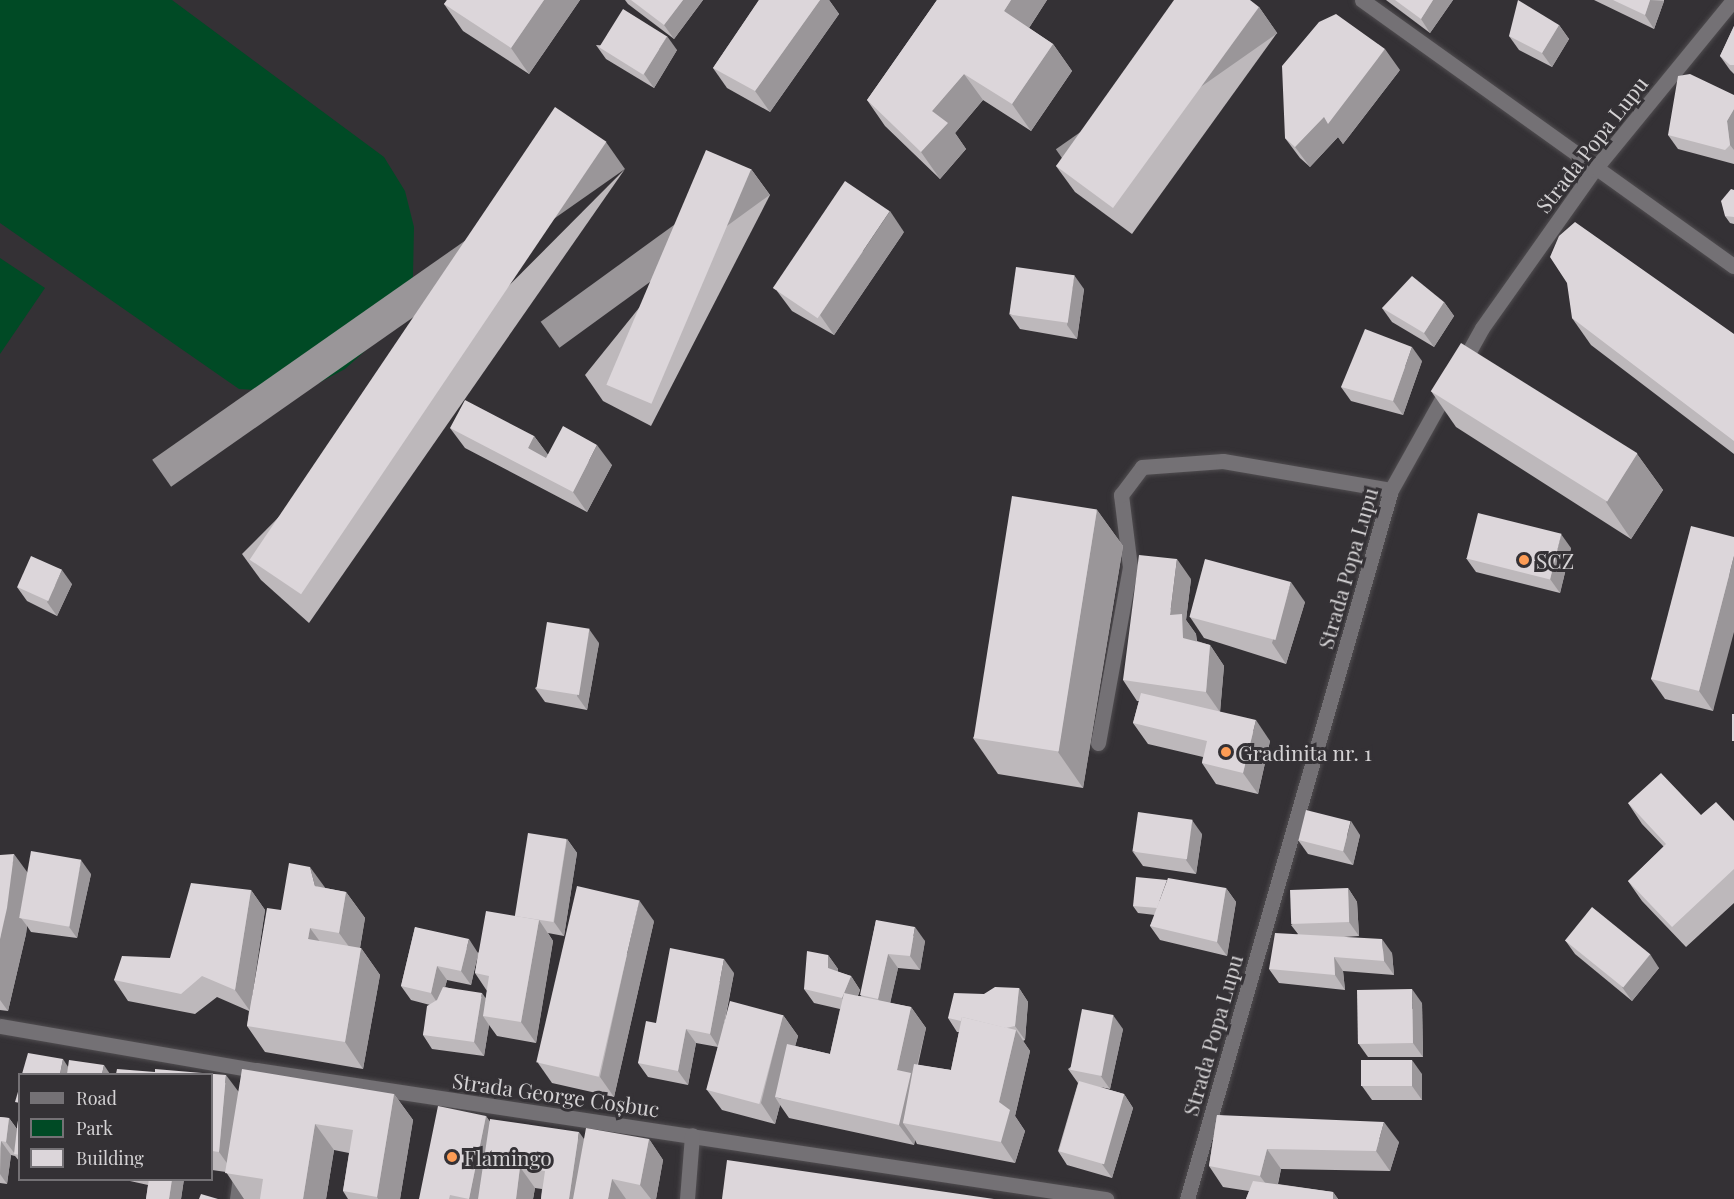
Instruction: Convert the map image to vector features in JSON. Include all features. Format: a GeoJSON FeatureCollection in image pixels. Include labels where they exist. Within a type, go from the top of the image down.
{"type":"FeatureCollection","features":[{"type":"Feature","properties":{"kind":"street"},"geometry":{"type":"LineString","coordinates":[[1362,0],[1594,170],[1734,266]]}},
{"type":"Feature","properties":{"kind":"street","name":"Strada Popa Lupu"},"geometry":{"type":"LineString","coordinates":[[1187,1199],[1391,490],[1482,328],[1594,170],[1733,0]]}},
{"type":"Feature","properties":{"kind":"street"},"geometry":{"type":"LineString","coordinates":[[1098,743],[1130,567],[1121,495],[1142,466],[1223,461],[1391,490]]}},
{"type":"Feature","properties":{"kind":"street","name":"Strada George Coșbuc"},"geometry":{"type":"LineString","coordinates":[[0,1026],[255,1076],[693,1135],[1106,1199]]}},
{"type":"Feature","properties":{"kind":"street"},"geometry":{"type":"LineString","coordinates":[[687,1199],[693,1135]]}},
{"type":"Feature","properties":{"kind":"street"},"geometry":{"type":"LineString","coordinates":[[237,1199],[244,1152]]}},
{"type":"Feature","properties":{"kind":"green space"},"geometry":{"type":"Polygon","coordinates":[[[0,0],[172,0],[384,157],[405,191],[414,227],[413,277],[395,324],[345,369],[300,393],[239,389],[0,223],[0,0]]]}},
{"type":"Feature","properties":{"kind":"green space"},"geometry":{"type":"Polygon","coordinates":[[[0,258],[45,288],[0,354],[0,258]]]}},
{"type":"Feature","properties":{"kind":"building"},"geometry":{"type":"Polygon","coordinates":[[[447,0],[544,0],[511,48],[444,4],[447,0]]]}},
{"type":"Feature","properties":{"kind":"building"},"geometry":{"type":"Polygon","coordinates":[[[631,0],[683,0],[664,25],[631,0]]]}},
{"type":"Feature","properties":{"kind":"building"},"geometry":{"type":"Polygon","coordinates":[[[759,0],[820,0],[755,91],[713,68],[759,0]]]}},
{"type":"Feature","properties":{"kind":"building"},"geometry":{"type":"Polygon","coordinates":[[[937,0],[1011,0],[1004,11],[1053,44],[1012,104],[964,74],[932,111],[948,123],[921,152],[867,100],[937,0]]]}},
{"type":"Feature","properties":{"kind":"building"},"geometry":{"type":"Polygon","coordinates":[[[1174,0],[1250,0],[1259,7],[1113,208],[1056,166],[1174,0]]]}},
{"type":"Feature","properties":{"kind":"building"},"geometry":{"type":"Polygon","coordinates":[[[1395,0],[1433,0],[1421,19],[1395,0]]]}},
{"type":"Feature","properties":{"kind":"building"},"geometry":{"type":"Polygon","coordinates":[[[1518,0],[1559,25],[1542,53],[1509,36],[1518,0]]]}},
{"type":"Feature","properties":{"kind":"building"},"geometry":{"type":"Polygon","coordinates":[[[1613,0],[1650,0],[1645,15],[1613,0]]]}},
{"type":"Feature","properties":{"kind":"building"},"geometry":{"type":"Polygon","coordinates":[[[623,9],[667,37],[643,75],[599,47],[623,9]]]}},
{"type":"Feature","properties":{"kind":"building"},"geometry":{"type":"Polygon","coordinates":[[[1336,14],[1385,49],[1328,124],[1324,117],[1295,147],[1285,138],[1282,66],[1319,22],[1336,14]]]}},
{"type":"Feature","properties":{"kind":"building"},"geometry":{"type":"Polygon","coordinates":[[[1734,26],[1734,65],[1730,65],[1720,56],[1734,26]]]}},
{"type":"Feature","properties":{"kind":"building"},"geometry":{"type":"Polygon","coordinates":[[[1690,74],[1734,95],[1734,109],[1727,121],[1730,145],[1725,150],[1668,135],[1678,76],[1690,74]]]}},
{"type":"Feature","properties":{"kind":"building"},"geometry":{"type":"Polygon","coordinates":[[[555,107],[606,142],[301,594],[250,560],[555,107]]]}},
{"type":"Feature","properties":{"kind":"building"},"geometry":{"type":"Polygon","coordinates":[[[706,150],[751,169],[651,404],[606,385],[706,150]]]}},
{"type":"Feature","properties":{"kind":"building"},"geometry":{"type":"Polygon","coordinates":[[[845,181],[890,211],[818,318],[773,288],[845,181]]]}},
{"type":"Feature","properties":{"kind":"building"},"geometry":{"type":"Polygon","coordinates":[[[1731,189],[1734,190],[1734,217],[1725,216],[1721,201],[1731,189]]]}},
{"type":"Feature","properties":{"kind":"building"},"geometry":{"type":"Polygon","coordinates":[[[1575,222],[1734,334],[1734,441],[1572,318],[1567,283],[1550,257],[1559,236],[1575,222]]]}},
{"type":"Feature","properties":{"kind":"building"},"geometry":{"type":"Polygon","coordinates":[[[1016,267],[1074,275],[1068,323],[1009,315],[1016,267]]]}},
{"type":"Feature","properties":{"kind":"building"},"geometry":{"type":"Polygon","coordinates":[[[1412,276],[1444,302],[1424,333],[1382,308],[1412,276]]]}},
{"type":"Feature","properties":{"kind":"building"},"geometry":{"type":"Polygon","coordinates":[[[1365,329],[1412,347],[1393,401],[1341,387],[1365,329]]]}},
{"type":"Feature","properties":{"kind":"building"},"geometry":{"type":"Polygon","coordinates":[[[1461,343],[1637,453],[1607,502],[1431,391],[1461,343]]]}},
{"type":"Feature","properties":{"kind":"building"},"geometry":{"type":"Polygon","coordinates":[[[465,400],[534,436],[528,448],[546,458],[563,426],[597,445],[573,492],[450,428],[465,400]]]}},
{"type":"Feature","properties":{"kind":"building"},"geometry":{"type":"Polygon","coordinates":[[[1012,496],[1097,509],[1059,751],[974,738],[1012,496]]]}},
{"type":"Feature","properties":{"kind":"building","name":"SCZ"},"geometry":{"type":"Polygon","coordinates":[[[1478,513],[1561,534],[1550,579],[1467,559],[1478,513]]]}},
{"type":"Feature","properties":{"kind":"building"},"geometry":{"type":"Polygon","coordinates":[[[1691,526],[1734,537],[1734,556],[1699,691],[1651,679],[1691,526]]]}},
{"type":"Feature","properties":{"kind":"building"},"geometry":{"type":"Polygon","coordinates":[[[1139,555],[1177,559],[1170,615],[1182,614],[1183,638],[1210,645],[1206,692],[1123,680],[1139,555]]]}},
{"type":"Feature","properties":{"kind":"building"},"geometry":{"type":"Polygon","coordinates":[[[31,556],[62,570],[48,601],[17,587],[31,556]]]}},
{"type":"Feature","properties":{"kind":"building"},"geometry":{"type":"Polygon","coordinates":[[[1205,559],[1291,582],[1275,640],[1189,617],[1205,559]]]}},
{"type":"Feature","properties":{"kind":"building"},"geometry":{"type":"Polygon","coordinates":[[[547,622],[589,629],[579,695],[537,688],[547,622]]]}},
{"type":"Feature","properties":{"kind":"building"},"geometry":{"type":"Polygon","coordinates":[[[1141,693],[1256,720],[1243,773],[1202,763],[1207,741],[1133,723],[1141,693]]]}},
{"type":"Feature","properties":{"kind":"building"},"geometry":{"type":"Polygon","coordinates":[[[1732,714],[1734,714],[1734,741],[1732,741],[1732,714]]]}},
{"type":"Feature","properties":{"kind":"building"},"geometry":{"type":"Polygon","coordinates":[[[1661,773],[1701,815],[1716,802],[1734,821],[1734,869],[1672,927],[1628,881],[1666,844],[1628,803],[1661,773]]]}},
{"type":"Feature","properties":{"kind":"building"},"geometry":{"type":"Polygon","coordinates":[[[1306,810],[1351,821],[1343,851],[1299,840],[1306,810]]]}},
{"type":"Feature","properties":{"kind":"building"},"geometry":{"type":"Polygon","coordinates":[[[1138,812],[1192,820],[1187,859],[1132,852],[1138,812]]]}},
{"type":"Feature","properties":{"kind":"building"},"geometry":{"type":"Polygon","coordinates":[[[528,833],[567,839],[553,922],[515,916],[528,833]]]}},
{"type":"Feature","properties":{"kind":"building"},"geometry":{"type":"Polygon","coordinates":[[[31,851],[81,860],[69,927],[19,918],[31,851]]]}},
{"type":"Feature","properties":{"kind":"building"},"geometry":{"type":"Polygon","coordinates":[[[14,854],[7,908],[0,939],[0,855],[14,854]]]}},
{"type":"Feature","properties":{"kind":"building"},"geometry":{"type":"Polygon","coordinates":[[[289,863],[310,867],[315,886],[346,892],[339,933],[310,928],[308,939],[361,948],[345,1042],[247,1026],[267,908],[281,910],[289,863]]]}},
{"type":"Feature","properties":{"kind":"building"},"geometry":{"type":"Polygon","coordinates":[[[1136,877],[1167,880],[1157,908],[1133,906],[1136,877]]]}},
{"type":"Feature","properties":{"kind":"building"},"geometry":{"type":"Polygon","coordinates":[[[1168,878],[1226,888],[1217,942],[1150,926],[1168,878]]]}},
{"type":"Feature","properties":{"kind":"building"},"geometry":{"type":"Polygon","coordinates":[[[191,883],[251,890],[235,990],[202,976],[181,994],[114,980],[122,956],[170,958],[191,883]]]}},
{"type":"Feature","properties":{"kind":"building"},"geometry":{"type":"Polygon","coordinates":[[[577,886],[639,900],[599,1077],[536,1062],[577,886]]]}},
{"type":"Feature","properties":{"kind":"building"},"geometry":{"type":"Polygon","coordinates":[[[1348,888],[1349,922],[1291,924],[1290,890],[1348,888]]]}},
{"type":"Feature","properties":{"kind":"building"},"geometry":{"type":"Polygon","coordinates":[[[1592,907],[1650,954],[1623,988],[1565,940],[1592,907]]]}},
{"type":"Feature","properties":{"kind":"building"},"geometry":{"type":"Polygon","coordinates":[[[486,911],[539,920],[521,1022],[483,1016],[489,976],[475,973],[486,911]]]}},
{"type":"Feature","properties":{"kind":"building"},"geometry":{"type":"Polygon","coordinates":[[[876,920],[915,927],[910,956],[888,954],[878,999],[860,995],[876,920]]]}},
{"type":"Feature","properties":{"kind":"building"},"geometry":{"type":"Polygon","coordinates":[[[415,927],[469,939],[461,971],[437,966],[431,993],[401,986],[415,927]]]}},
{"type":"Feature","properties":{"kind":"building"},"geometry":{"type":"Polygon","coordinates":[[[1275,933],[1382,939],[1384,961],[1334,957],[1335,975],[1269,969],[1275,933]]]}},
{"type":"Feature","properties":{"kind":"building"},"geometry":{"type":"Polygon","coordinates":[[[670,948],[724,959],[710,1034],[686,1029],[678,1071],[638,1063],[646,1021],[656,1023],[670,948]]]}},
{"type":"Feature","properties":{"kind":"building"},"geometry":{"type":"Polygon","coordinates":[[[807,951],[828,955],[828,968],[851,976],[842,998],[804,989],[807,951]]]}},
{"type":"Feature","properties":{"kind":"building"},"geometry":{"type":"Polygon","coordinates":[[[443,987],[482,993],[474,1042],[423,1035],[427,1006],[437,1000],[443,987]]]}},
{"type":"Feature","properties":{"kind":"building"},"geometry":{"type":"Polygon","coordinates":[[[995,987],[1019,988],[1015,1026],[1006,1028],[962,1017],[961,1021],[948,1018],[954,993],[984,994],[995,987]]]}},
{"type":"Feature","properties":{"kind":"building"},"geometry":{"type":"Polygon","coordinates":[[[1412,989],[1413,1043],[1358,1044],[1357,990],[1412,989]]]}},
{"type":"Feature","properties":{"kind":"building"},"geometry":{"type":"Polygon","coordinates":[[[844,993],[911,1007],[897,1070],[911,1073],[899,1125],[775,1097],[787,1044],[830,1054],[844,993]]]}},
{"type":"Feature","properties":{"kind":"building"},"geometry":{"type":"Polygon","coordinates":[[[730,1001],[783,1015],[759,1104],[706,1090],[730,1001]]]}},
{"type":"Feature","properties":{"kind":"building"},"geometry":{"type":"Polygon","coordinates":[[[1082,1009],[1113,1015],[1102,1076],[1070,1070],[1082,1009]]]}},
{"type":"Feature","properties":{"kind":"building"},"geometry":{"type":"Polygon","coordinates":[[[962,1017],[1016,1030],[999,1102],[1010,1110],[1001,1142],[903,1123],[914,1064],[951,1070],[962,1017]]]}},
{"type":"Feature","properties":{"kind":"building"},"geometry":{"type":"Polygon","coordinates":[[[28,1053],[63,1059],[60,1073],[22,1073],[28,1053]]]}},
{"type":"Feature","properties":{"kind":"building"},"geometry":{"type":"Polygon","coordinates":[[[69,1060],[104,1065],[102,1073],[67,1073],[69,1060]]]}},
{"type":"Feature","properties":{"kind":"building"},"geometry":{"type":"Polygon","coordinates":[[[1361,1060],[1412,1060],[1412,1086],[1361,1086],[1361,1060]]]}},
{"type":"Feature","properties":{"kind":"building"},"geometry":{"type":"Polygon","coordinates":[[[117,1069],[155,1072],[155,1073],[116,1073],[117,1069]]]}},
{"type":"Feature","properties":{"kind":"building"},"geometry":{"type":"Polygon","coordinates":[[[155,1069],[202,1073],[155,1073],[155,1069]]]}},
{"type":"Feature","properties":{"kind":"building"},"geometry":{"type":"Polygon","coordinates":[[[242,1069],[394,1094],[377,1197],[343,1191],[353,1130],[315,1124],[303,1199],[260,1199],[263,1179],[225,1173],[242,1069]]]}},
{"type":"Feature","properties":{"kind":"building"},"geometry":{"type":"Polygon","coordinates":[[[213,1074],[226,1075],[219,1152],[213,1151],[213,1074]]]}},
{"type":"Feature","properties":{"kind":"building"},"geometry":{"type":"Polygon","coordinates":[[[1079,1081],[1124,1094],[1104,1164],[1059,1151],[1079,1081]]]}},
{"type":"Feature","properties":{"kind":"building"},"geometry":{"type":"Polygon","coordinates":[[[438,1106],[486,1116],[469,1199],[450,1195],[449,1199],[419,1199],[438,1106]]]}},
{"type":"Feature","properties":{"kind":"building"},"geometry":{"type":"Polygon","coordinates":[[[1217,1115],[1384,1122],[1376,1151],[1267,1149],[1260,1176],[1209,1166],[1217,1115]]]}},
{"type":"Feature","properties":{"kind":"building"},"geometry":{"type":"Polygon","coordinates":[[[0,1117],[9,1118],[6,1142],[1,1141],[0,1148],[0,1117]]]}},
{"type":"Feature","properties":{"kind":"building"},"geometry":{"type":"Polygon","coordinates":[[[490,1119],[579,1132],[569,1199],[541,1199],[545,1171],[520,1167],[516,1199],[478,1199],[490,1119]]]}},
{"type":"Feature","properties":{"kind":"building"},"geometry":{"type":"Polygon","coordinates":[[[18,1120],[18,1155],[14,1154],[18,1120]]]}},
{"type":"Feature","properties":{"kind":"building"},"geometry":{"type":"Polygon","coordinates":[[[586,1128],[649,1139],[640,1185],[612,1179],[608,1199],[573,1199],[586,1128]]]}},
{"type":"Feature","properties":{"kind":"building"},"geometry":{"type":"Polygon","coordinates":[[[727,1160],[994,1199],[722,1199],[727,1160]]]}},
{"type":"Feature","properties":{"kind":"building"},"geometry":{"type":"Polygon","coordinates":[[[149,1181],[172,1181],[169,1199],[146,1199],[149,1181]]]}},
{"type":"Feature","properties":{"kind":"building"},"geometry":{"type":"Polygon","coordinates":[[[1253,1181],[1333,1192],[1333,1199],[1246,1199],[1253,1181]]]}},
{"type":"Feature","properties":{"kind":"building"},"geometry":{"type":"Polygon","coordinates":[[[201,1194],[218,1199],[199,1199],[201,1194]]]}},
{"type":"Feature","properties":{"kind":"place","name":"SCZ"},"geometry":{"type":"Point","coordinates":[1524,560]}},
{"type":"Feature","properties":{"kind":"place","name":"Gradinita nr. 1"},"geometry":{"type":"Point","coordinates":[1226,752]}},
{"type":"Feature","properties":{"kind":"place","name":"Flamingo"},"geometry":{"type":"Point","coordinates":[452,1157]}}]}
